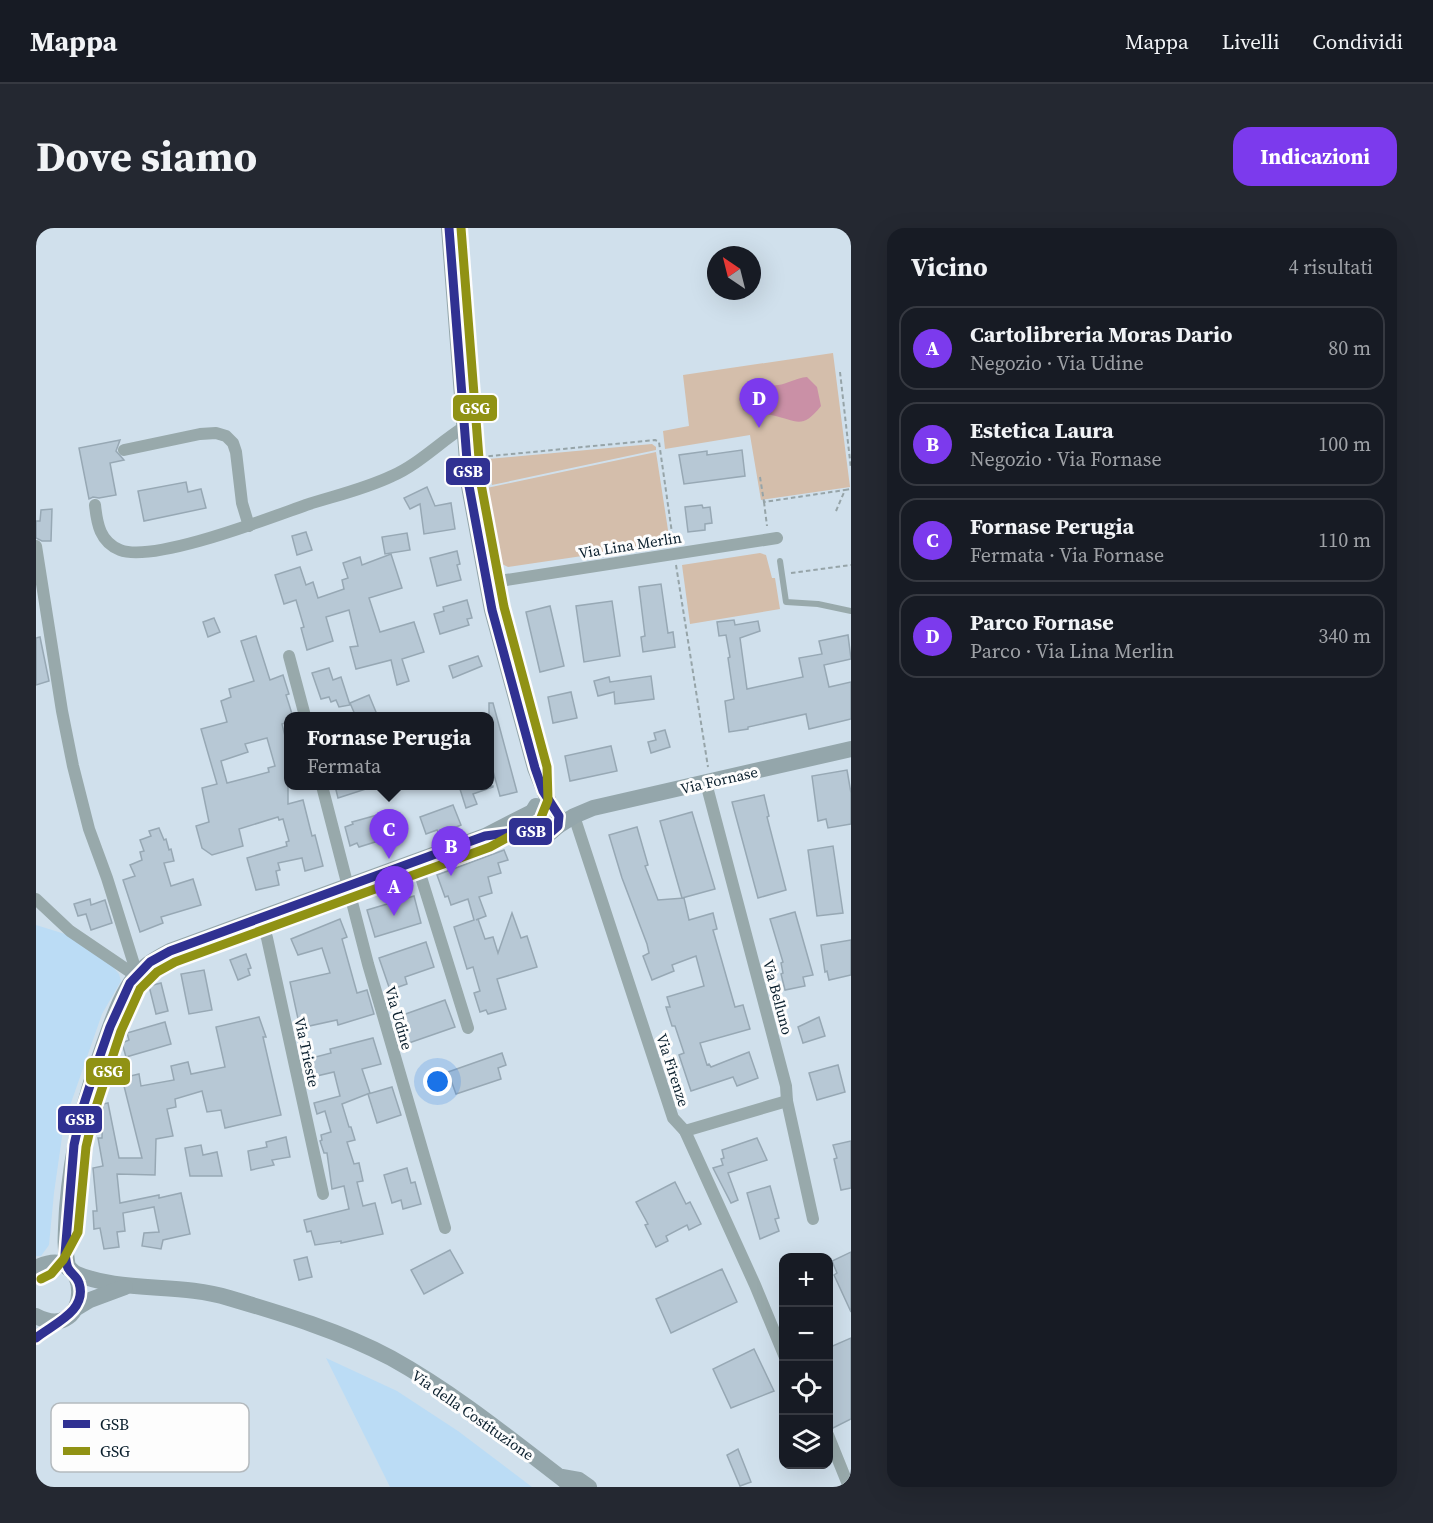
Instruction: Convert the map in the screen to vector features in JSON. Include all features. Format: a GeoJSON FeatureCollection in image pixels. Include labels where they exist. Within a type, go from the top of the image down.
{"type":"FeatureCollection","features":[{"type":"Feature","properties":{"kind":"street"},"geometry":{"type":"LineString","coordinates":[[449,228],[469,486],[492,610],[535,768],[560,816],[558,826]]}},
{"type":"Feature","properties":{"kind":"street"},"geometry":{"type":"LineString","coordinates":[[95,505],[102,535],[112,545],[135,553],[156,550],[249,526],[394,476],[464,427]]}},
{"type":"Feature","properties":{"kind":"street"},"geometry":{"type":"LineString","coordinates":[[124,450],[200,434],[216,433],[226,436],[233,443],[236,452],[242,502],[249,526]]}},
{"type":"Feature","properties":{"kind":"street","name":"Via Lina Merlin"},"geometry":{"type":"LineString","coordinates":[[487,584],[777,538]]}},
{"type":"Feature","properties":{"kind":"street"},"geometry":{"type":"LineString","coordinates":[[36,546],[62,711],[83,809],[137,974]]}},
{"type":"Feature","properties":{"kind":"street"},"geometry":{"type":"LineString","coordinates":[[290,656],[304,712]]}},
{"type":"Feature","properties":{"kind":"street","name":"Via Fornase"},"geometry":{"type":"LineString","coordinates":[[484,836],[535,831],[545,834],[574,816],[593,808],[849,750]]}},
{"type":"Feature","properties":{"kind":"street"},"geometry":{"type":"LineString","coordinates":[[535,768],[536,798],[530,822],[535,831]]}},
{"type":"Feature","properties":{"kind":"street","name":"Via Belluno"},"geometry":{"type":"LineString","coordinates":[[708,783],[786,1086],[787,1101],[813,1219]]}},
{"type":"Feature","properties":{"kind":"street","name":"Via Udine"},"geometry":{"type":"LineString","coordinates":[[323,790],[368,964],[445,1228]]}},
{"type":"Feature","properties":{"kind":"street","name":"Via Fornase"},"geometry":{"type":"LineString","coordinates":[[75,1309],[81,1292],[79,1281],[70,1270],[65,1254],[74,1144],[82,1110],[110,1027],[130,983],[137,974],[150,962],[170,951],[484,836],[540,804],[593,808]]}},
{"type":"Feature","properties":{"kind":"street","name":"Via Firenze"},"geometry":{"type":"LineString","coordinates":[[574,816],[673,1118],[685,1131],[755,1285],[779,1345]]}},
{"type":"Feature","properties":{"kind":"street"},"geometry":{"type":"LineString","coordinates":[[416,861],[468,1028]]}},
{"type":"Feature","properties":{"kind":"street"},"geometry":{"type":"LineString","coordinates":[[36,899],[79,937],[137,974]]}},
{"type":"Feature","properties":{"kind":"street","name":"Via Trieste"},"geometry":{"type":"LineString","coordinates":[[260,917],[267,938],[323,1194]]}},
{"type":"Feature","properties":{"kind":"street"},"geometry":{"type":"LineString","coordinates":[[685,1131],[787,1101]]}},
{"type":"Feature","properties":{"kind":"street","name":"Via Fornase"},"geometry":{"type":"LineString","coordinates":[[38,1267],[54,1252],[66,1229]]}},
{"type":"Feature","properties":{"kind":"street","name":"Via della Costituzione"},"geometry":{"type":"LineString","coordinates":[[38,1267],[58,1264],[88,1278],[129,1286],[162,1287],[226,1297],[322,1328],[390,1358],[448,1393],[573,1487]]}},
{"type":"Feature","properties":{"kind":"street","name":"Via della Costituzione"},"geometry":{"type":"LineString","coordinates":[[60,1320],[75,1309],[106,1293],[129,1286]]}},
{"type":"Feature","properties":{"kind":"street"},"geometry":{"type":"LineString","coordinates":[[36,1316],[44,1320],[60,1320]]}},
{"type":"Feature","properties":{"kind":"street"},"geometry":{"type":"LineString","coordinates":[[36,1338],[60,1320]]}},
{"type":"Feature","properties":{"kind":"street"},"geometry":{"type":"LineString","coordinates":[[833,1444],[847,1470],[849,1487]]}},
{"type":"Feature","properties":{"kind":"street"},"geometry":{"type":"LineString","coordinates":[[559,1476],[579,1480],[589,1487]]}},
{"type":"Feature","properties":{"kind":"lane"},"geometry":{"type":"LineString","coordinates":[[780,561],[786,602],[818,604],[851,611]]}},
{"type":"Feature","properties":{"kind":"path"},"geometry":{"type":"LineString","coordinates":[[840,372],[851,469]]}},
{"type":"Feature","properties":{"kind":"path"},"geometry":{"type":"LineString","coordinates":[[477,457],[655,440],[659,442],[674,546]]}},
{"type":"Feature","properties":{"kind":"path"},"geometry":{"type":"LineString","coordinates":[[760,477],[764,502],[851,489]]}},
{"type":"Feature","properties":{"kind":"path"},"geometry":{"type":"LineString","coordinates":[[836,511],[844,490]]}},
{"type":"Feature","properties":{"kind":"path"},"geometry":{"type":"LineString","coordinates":[[676,562],[708,783]]}},
{"type":"Feature","properties":{"kind":"path"},"geometry":{"type":"LineString","coordinates":[[782,574],[851,565]]}},
{"type":"Feature","properties":{"kind":"shaded area"},"geometry":{"type":"Polygon","coordinates":[[[833,353],[850,487],[761,500],[750,435],[665,449],[663,431],[689,426],[683,375],[833,353]]]}},
{"type":"Feature","properties":{"kind":"shaded area"},"geometry":{"type":"Polygon","coordinates":[[[807,377],[817,387],[821,406],[808,419],[798,422],[743,410],[739,399],[748,388],[756,385],[778,385],[807,377]]]}},
{"type":"Feature","properties":{"kind":"shaded area"},"geometry":{"type":"Polygon","coordinates":[[[652,444],[656,450],[492,485],[488,459],[652,444]]]}},
{"type":"Feature","properties":{"kind":"shaded area"},"geometry":{"type":"Polygon","coordinates":[[[656,452],[670,543],[508,567],[496,561],[482,489],[656,452]]]}},
{"type":"Feature","properties":{"kind":"shaded area"},"geometry":{"type":"Polygon","coordinates":[[[760,553],[766,555],[772,578],[775,578],[780,609],[690,624],[682,565],[760,553]]]}},
{"type":"Feature","properties":{"kind":"shaded area"},"geometry":{"type":"Polygon","coordinates":[[[36,925],[65,934],[112,966],[119,974],[121,981],[102,1014],[64,1123],[49,1245],[41,1256],[36,1256],[36,925]]]}},
{"type":"Feature","properties":{"kind":"shaded area"},"geometry":{"type":"Polygon","coordinates":[[[326,1358],[397,1391],[458,1431],[532,1487],[390,1487],[326,1358]]]}},
{"type":"Feature","properties":{"kind":"building"},"geometry":{"type":"Polygon","coordinates":[[[120,440],[116,451],[124,460],[110,463],[116,495],[89,499],[79,448],[120,440]]]}},
{"type":"Feature","properties":{"kind":"building"},"geometry":{"type":"Polygon","coordinates":[[[742,450],[745,476],[684,484],[679,455],[707,451],[707,455],[742,450]]]}},
{"type":"Feature","properties":{"kind":"building"},"geometry":{"type":"Polygon","coordinates":[[[186,482],[188,492],[201,489],[206,508],[144,521],[138,491],[186,482]]]}},
{"type":"Feature","properties":{"kind":"building"},"geometry":{"type":"Polygon","coordinates":[[[427,487],[435,506],[451,503],[455,529],[424,534],[420,504],[410,509],[404,498],[427,487]]]}},
{"type":"Feature","properties":{"kind":"building"},"geometry":{"type":"Polygon","coordinates":[[[702,505],[703,508],[710,507],[712,523],[705,524],[705,530],[688,532],[685,507],[702,505]]]}},
{"type":"Feature","properties":{"kind":"building"},"geometry":{"type":"Polygon","coordinates":[[[52,509],[51,541],[42,541],[36,538],[36,521],[40,521],[41,510],[52,509]]]}},
{"type":"Feature","properties":{"kind":"building"},"geometry":{"type":"Polygon","coordinates":[[[306,532],[312,550],[297,555],[292,536],[306,532]]]}},
{"type":"Feature","properties":{"kind":"building"},"geometry":{"type":"Polygon","coordinates":[[[407,533],[410,550],[385,554],[382,537],[407,533]]]}},
{"type":"Feature","properties":{"kind":"building"},"geometry":{"type":"Polygon","coordinates":[[[457,551],[460,564],[457,565],[461,580],[437,586],[430,558],[457,551]]]}},
{"type":"Feature","properties":{"kind":"building"},"geometry":{"type":"Polygon","coordinates":[[[391,554],[402,588],[369,598],[380,632],[414,622],[424,652],[402,659],[409,681],[397,685],[391,660],[356,669],[350,647],[358,646],[349,610],[326,617],[333,641],[307,650],[301,628],[304,627],[296,600],[284,604],[275,575],[300,567],[306,585],[313,582],[318,598],[344,589],[342,580],[348,578],[343,563],[360,557],[362,565],[391,554]]]}},
{"type":"Feature","properties":{"kind":"building"},"geometry":{"type":"Polygon","coordinates":[[[661,584],[668,633],[673,632],[675,647],[643,652],[641,637],[645,636],[639,587],[661,584]]]}},
{"type":"Feature","properties":{"kind":"building"},"geometry":{"type":"Polygon","coordinates":[[[467,600],[472,618],[467,619],[469,625],[440,634],[434,614],[444,611],[443,607],[467,600]]]}},
{"type":"Feature","properties":{"kind":"building"},"geometry":{"type":"Polygon","coordinates":[[[612,601],[620,656],[584,662],[576,606],[612,601]]]}},
{"type":"Feature","properties":{"kind":"building"},"geometry":{"type":"Polygon","coordinates":[[[550,606],[564,666],[540,672],[526,612],[550,606]]]}},
{"type":"Feature","properties":{"kind":"building"},"geometry":{"type":"Polygon","coordinates":[[[214,618],[220,632],[208,637],[203,622],[214,618]]]}},
{"type":"Feature","properties":{"kind":"building"},"geometry":{"type":"Polygon","coordinates":[[[734,620],[735,625],[758,621],[760,631],[740,638],[747,689],[803,677],[799,658],[822,654],[819,641],[848,635],[851,659],[824,665],[829,687],[851,682],[851,719],[809,729],[806,714],[729,732],[725,701],[734,699],[728,658],[730,657],[726,635],[719,636],[717,622],[734,620]]]}},
{"type":"Feature","properties":{"kind":"building"},"geometry":{"type":"Polygon","coordinates":[[[256,636],[270,680],[283,675],[289,694],[286,695],[291,712],[284,712],[284,723],[282,724],[284,790],[288,790],[288,804],[303,800],[312,836],[315,835],[323,866],[305,871],[302,858],[278,863],[280,870],[276,871],[279,885],[256,890],[247,858],[287,846],[286,842],[289,841],[283,819],[279,820],[278,817],[239,829],[243,846],[212,855],[202,848],[196,826],[209,822],[202,788],[217,784],[201,729],[227,722],[221,701],[231,697],[229,689],[254,681],[241,641],[256,636]],[[267,738],[245,744],[248,752],[221,761],[227,783],[269,772],[268,768],[275,766],[267,738]]]}},
{"type":"Feature","properties":{"kind":"building"},"geometry":{"type":"Polygon","coordinates":[[[40,637],[49,681],[36,685],[36,638],[40,637]]]}},
{"type":"Feature","properties":{"kind":"building"},"geometry":{"type":"Polygon","coordinates":[[[478,656],[482,666],[453,678],[449,666],[478,656]]]}},
{"type":"Feature","properties":{"kind":"building"},"geometry":{"type":"Polygon","coordinates":[[[329,668],[333,680],[341,677],[350,705],[339,707],[336,700],[331,702],[329,697],[321,699],[312,673],[329,668]]]}},
{"type":"Feature","properties":{"kind":"building"},"geometry":{"type":"Polygon","coordinates":[[[651,676],[654,699],[615,704],[614,692],[598,696],[594,681],[609,677],[610,682],[651,676]]]}},
{"type":"Feature","properties":{"kind":"building"},"geometry":{"type":"Polygon","coordinates":[[[571,692],[577,718],[553,723],[548,697],[571,692]]]}},
{"type":"Feature","properties":{"kind":"building"},"geometry":{"type":"Polygon","coordinates":[[[369,695],[376,712],[354,712],[350,703],[369,695]]]}},
{"type":"Feature","properties":{"kind":"building"},"geometry":{"type":"Polygon","coordinates":[[[489,703],[493,703],[517,792],[500,796],[494,775],[494,712],[489,712],[489,703]]]}},
{"type":"Feature","properties":{"kind":"building"},"geometry":{"type":"Polygon","coordinates":[[[665,730],[670,747],[651,753],[648,742],[656,740],[654,733],[665,730]]]}},
{"type":"Feature","properties":{"kind":"building"},"geometry":{"type":"Polygon","coordinates":[[[611,746],[617,771],[570,781],[565,756],[611,746]]]}},
{"type":"Feature","properties":{"kind":"building"},"geometry":{"type":"Polygon","coordinates":[[[847,770],[851,793],[851,824],[828,828],[826,819],[818,821],[812,776],[847,770]]]}},
{"type":"Feature","properties":{"kind":"building"},"geometry":{"type":"Polygon","coordinates":[[[336,790],[363,790],[338,798],[336,790]]]}},
{"type":"Feature","properties":{"kind":"building"},"geometry":{"type":"Polygon","coordinates":[[[460,790],[484,790],[473,794],[477,804],[466,808],[460,790]]]}},
{"type":"Feature","properties":{"kind":"building"},"geometry":{"type":"Polygon","coordinates":[[[764,795],[769,816],[767,817],[786,890],[758,898],[732,802],[764,795]]]}},
{"type":"Feature","properties":{"kind":"building"},"geometry":{"type":"Polygon","coordinates":[[[453,805],[461,825],[439,834],[437,830],[426,834],[420,817],[453,805]]]}},
{"type":"Feature","properties":{"kind":"building"},"geometry":{"type":"Polygon","coordinates":[[[692,812],[715,889],[682,898],[660,821],[692,812]]]}},
{"type":"Feature","properties":{"kind":"building"},"geometry":{"type":"Polygon","coordinates":[[[381,814],[382,817],[389,815],[395,833],[387,835],[388,838],[359,847],[357,843],[350,846],[345,827],[353,824],[352,822],[381,814]]]}},
{"type":"Feature","properties":{"kind":"building"},"geometry":{"type":"Polygon","coordinates":[[[637,827],[648,865],[645,866],[658,900],[684,898],[689,920],[713,913],[717,929],[713,930],[735,1007],[743,1005],[750,1029],[700,1043],[707,1065],[711,1067],[749,1052],[758,1078],[737,1086],[733,1077],[691,1091],[679,1055],[684,1053],[666,1007],[670,1007],[667,997],[704,986],[696,956],[672,965],[674,971],[652,980],[643,956],[649,953],[647,944],[622,878],[609,835],[637,827]]]}},
{"type":"Feature","properties":{"kind":"building"},"geometry":{"type":"Polygon","coordinates":[[[159,828],[164,840],[166,839],[169,850],[171,849],[174,861],[164,863],[171,886],[193,879],[201,905],[161,917],[163,923],[140,932],[123,880],[135,876],[130,865],[142,860],[140,852],[144,851],[140,840],[151,836],[149,831],[159,828]]]}},
{"type":"Feature","properties":{"kind":"building"},"geometry":{"type":"Polygon","coordinates":[[[833,846],[843,913],[817,916],[808,850],[833,846]]]}},
{"type":"Feature","properties":{"kind":"building"},"geometry":{"type":"Polygon","coordinates":[[[504,850],[508,860],[498,863],[501,873],[488,877],[492,893],[479,897],[486,916],[478,919],[485,939],[493,937],[498,953],[512,913],[521,938],[527,936],[537,967],[497,979],[506,1009],[488,1014],[486,1010],[480,1012],[474,993],[480,991],[473,967],[467,969],[454,927],[474,920],[468,899],[451,905],[448,896],[445,897],[437,875],[504,850]]]}},
{"type":"Feature","properties":{"kind":"building"},"geometry":{"type":"Polygon","coordinates":[[[414,896],[421,923],[375,937],[367,910],[414,896]]]}},
{"type":"Feature","properties":{"kind":"building"},"geometry":{"type":"Polygon","coordinates":[[[90,899],[91,905],[105,900],[112,923],[91,930],[86,914],[78,916],[74,904],[90,899]]]}},
{"type":"Feature","properties":{"kind":"building"},"geometry":{"type":"Polygon","coordinates":[[[795,912],[813,975],[803,977],[805,986],[785,990],[781,974],[783,973],[781,963],[783,962],[770,919],[795,912]]]}},
{"type":"Feature","properties":{"kind":"building"},"geometry":{"type":"Polygon","coordinates":[[[340,919],[347,937],[342,939],[357,993],[367,990],[374,1014],[338,1025],[337,1020],[300,1028],[290,982],[330,973],[322,948],[298,955],[291,939],[340,919]]]}},
{"type":"Feature","properties":{"kind":"building"},"geometry":{"type":"Polygon","coordinates":[[[851,940],[851,975],[829,980],[827,971],[825,972],[821,945],[851,940]]]}},
{"type":"Feature","properties":{"kind":"building"},"geometry":{"type":"Polygon","coordinates":[[[426,942],[434,967],[405,977],[407,984],[390,990],[379,958],[426,942]]]}},
{"type":"Feature","properties":{"kind":"building"},"geometry":{"type":"Polygon","coordinates":[[[246,954],[251,968],[248,969],[250,975],[238,980],[230,960],[246,954]]]}},
{"type":"Feature","properties":{"kind":"building"},"geometry":{"type":"Polygon","coordinates":[[[204,970],[212,1010],[189,1014],[181,974],[204,970]]]}},
{"type":"Feature","properties":{"kind":"building"},"geometry":{"type":"Polygon","coordinates":[[[161,983],[168,1011],[156,1014],[149,986],[161,983]]]}},
{"type":"Feature","properties":{"kind":"building"},"geometry":{"type":"Polygon","coordinates":[[[445,1000],[455,1027],[406,1044],[397,1017],[445,1000]]]}},
{"type":"Feature","properties":{"kind":"building"},"geometry":{"type":"Polygon","coordinates":[[[259,1017],[266,1037],[263,1037],[281,1115],[225,1128],[221,1110],[207,1112],[202,1091],[175,1099],[176,1107],[167,1109],[173,1136],[156,1139],[155,1175],[117,1174],[120,1203],[181,1193],[190,1234],[163,1240],[161,1249],[142,1246],[144,1233],[159,1232],[154,1207],[123,1213],[125,1231],[117,1232],[119,1247],[104,1249],[100,1228],[94,1229],[93,1211],[97,1211],[93,1168],[103,1166],[98,1138],[102,1138],[103,1104],[108,1103],[119,1158],[142,1158],[122,1078],[139,1074],[141,1086],[174,1080],[171,1066],[188,1062],[191,1074],[225,1067],[216,1027],[259,1017]]]}},
{"type":"Feature","properties":{"kind":"building"},"geometry":{"type":"Polygon","coordinates":[[[819,1017],[825,1036],[803,1043],[798,1027],[819,1017]]]}},
{"type":"Feature","properties":{"kind":"building"},"geometry":{"type":"Polygon","coordinates":[[[165,1022],[171,1044],[126,1057],[122,1043],[129,1040],[127,1033],[165,1022]]]}},
{"type":"Feature","properties":{"kind":"building"},"geometry":{"type":"Polygon","coordinates":[[[373,1038],[381,1064],[362,1069],[370,1093],[342,1104],[355,1140],[347,1142],[354,1164],[359,1163],[363,1181],[357,1182],[363,1206],[375,1203],[383,1234],[341,1243],[341,1241],[315,1245],[311,1231],[307,1232],[304,1220],[349,1209],[344,1186],[332,1189],[327,1153],[324,1153],[320,1141],[322,1140],[321,1135],[331,1132],[325,1111],[317,1114],[314,1103],[340,1096],[334,1072],[308,1078],[304,1060],[331,1053],[330,1049],[373,1038]]]}},
{"type":"Feature","properties":{"kind":"building"},"geometry":{"type":"Polygon","coordinates":[[[502,1053],[506,1065],[498,1068],[501,1079],[456,1094],[448,1072],[502,1053]]]}},
{"type":"Feature","properties":{"kind":"building"},"geometry":{"type":"Polygon","coordinates":[[[838,1065],[845,1092],[817,1100],[809,1073],[838,1065]]]}},
{"type":"Feature","properties":{"kind":"building"},"geometry":{"type":"Polygon","coordinates":[[[392,1087],[401,1115],[377,1123],[368,1094],[392,1087]]]}},
{"type":"Feature","properties":{"kind":"building"},"geometry":{"type":"Polygon","coordinates":[[[286,1137],[290,1157],[272,1160],[274,1165],[251,1170],[248,1151],[267,1147],[266,1142],[286,1137]]]}},
{"type":"Feature","properties":{"kind":"building"},"geometry":{"type":"Polygon","coordinates":[[[757,1138],[767,1160],[728,1173],[738,1200],[731,1203],[713,1168],[723,1165],[722,1150],[757,1138]]]}},
{"type":"Feature","properties":{"kind":"building"},"geometry":{"type":"Polygon","coordinates":[[[851,1141],[851,1188],[841,1190],[833,1145],[851,1141]]]}},
{"type":"Feature","properties":{"kind":"building"},"geometry":{"type":"Polygon","coordinates":[[[201,1145],[203,1155],[217,1152],[222,1176],[190,1176],[185,1148],[201,1145]]]}},
{"type":"Feature","properties":{"kind":"building"},"geometry":{"type":"Polygon","coordinates":[[[407,1168],[411,1183],[415,1182],[421,1204],[403,1209],[401,1200],[392,1203],[384,1175],[407,1168]]]}},
{"type":"Feature","properties":{"kind":"building"},"geometry":{"type":"Polygon","coordinates":[[[675,1182],[686,1204],[690,1202],[701,1224],[689,1230],[687,1225],[666,1236],[668,1241],[656,1247],[645,1225],[648,1224],[636,1202],[675,1182]]]}},
{"type":"Feature","properties":{"kind":"building"},"geometry":{"type":"Polygon","coordinates":[[[770,1186],[779,1218],[775,1219],[779,1231],[760,1239],[747,1193],[770,1186]]]}},
{"type":"Feature","properties":{"kind":"building"},"geometry":{"type":"Polygon","coordinates":[[[450,1250],[463,1273],[424,1294],[411,1270],[450,1250]]]}},
{"type":"Feature","properties":{"kind":"building"},"geometry":{"type":"Polygon","coordinates":[[[851,1252],[851,1312],[834,1275],[837,1273],[833,1261],[851,1252]]]}},
{"type":"Feature","properties":{"kind":"building"},"geometry":{"type":"Polygon","coordinates":[[[307,1257],[312,1277],[299,1280],[294,1260],[307,1257]]]}},
{"type":"Feature","properties":{"kind":"building"},"geometry":{"type":"Polygon","coordinates":[[[722,1269],[737,1302],[671,1333],[656,1299],[722,1269]]]}},
{"type":"Feature","properties":{"kind":"building"},"geometry":{"type":"Polygon","coordinates":[[[851,1338],[851,1419],[833,1428],[833,1361],[833,1346],[851,1338]]]}},
{"type":"Feature","properties":{"kind":"building"},"geometry":{"type":"Polygon","coordinates":[[[754,1349],[774,1391],[731,1408],[713,1369],[754,1349]]]}},
{"type":"Feature","properties":{"kind":"building"},"geometry":{"type":"Polygon","coordinates":[[[738,1449],[751,1482],[740,1486],[727,1455],[738,1449]]]}},
{"type":"Feature","properties":{"kind":"waterway"},"geometry":{"type":"LineString","coordinates":[[36,1481],[39,1487]]}},
{"type":"Feature","properties":{"kind":"transit line","name":"GSB"},"geometry":{"type":"LineString","coordinates":[[36,1338],[67,1316],[78,1301],[79,1283],[68,1268],[65,1254],[74,1145],[82,1110],[110,1027],[130,983],[150,962],[170,951],[485,836],[525,831],[550,833],[558,826],[559,816],[543,791],[535,768],[492,610],[469,486],[449,228]]}},
{"type":"Feature","properties":{"kind":"transit line","name":"GSG"},"geometry":{"type":"LineString","coordinates":[[41,1279],[51,1274],[63,1260],[78,1232],[86,1147],[94,1113],[121,1031],[140,989],[157,972],[175,962],[490,847],[540,820],[548,800],[547,767],[504,607],[481,484],[461,228]]}},
{"type":"Feature","properties":{"kind":"place","name":"Parco Fornase"},"geometry":{"type":"Point","coordinates":[759,428]}},
{"type":"Feature","properties":{"kind":"place","name":"Fornase Perugia"},"geometry":{"type":"Point","coordinates":[389,859]}},
{"type":"Feature","properties":{"kind":"place","name":"Estetica Laura"},"geometry":{"type":"Point","coordinates":[451,876]}},
{"type":"Feature","properties":{"kind":"place","name":"Cartolibreria Moras Dario"},"geometry":{"type":"Point","coordinates":[394,916]}}]}
